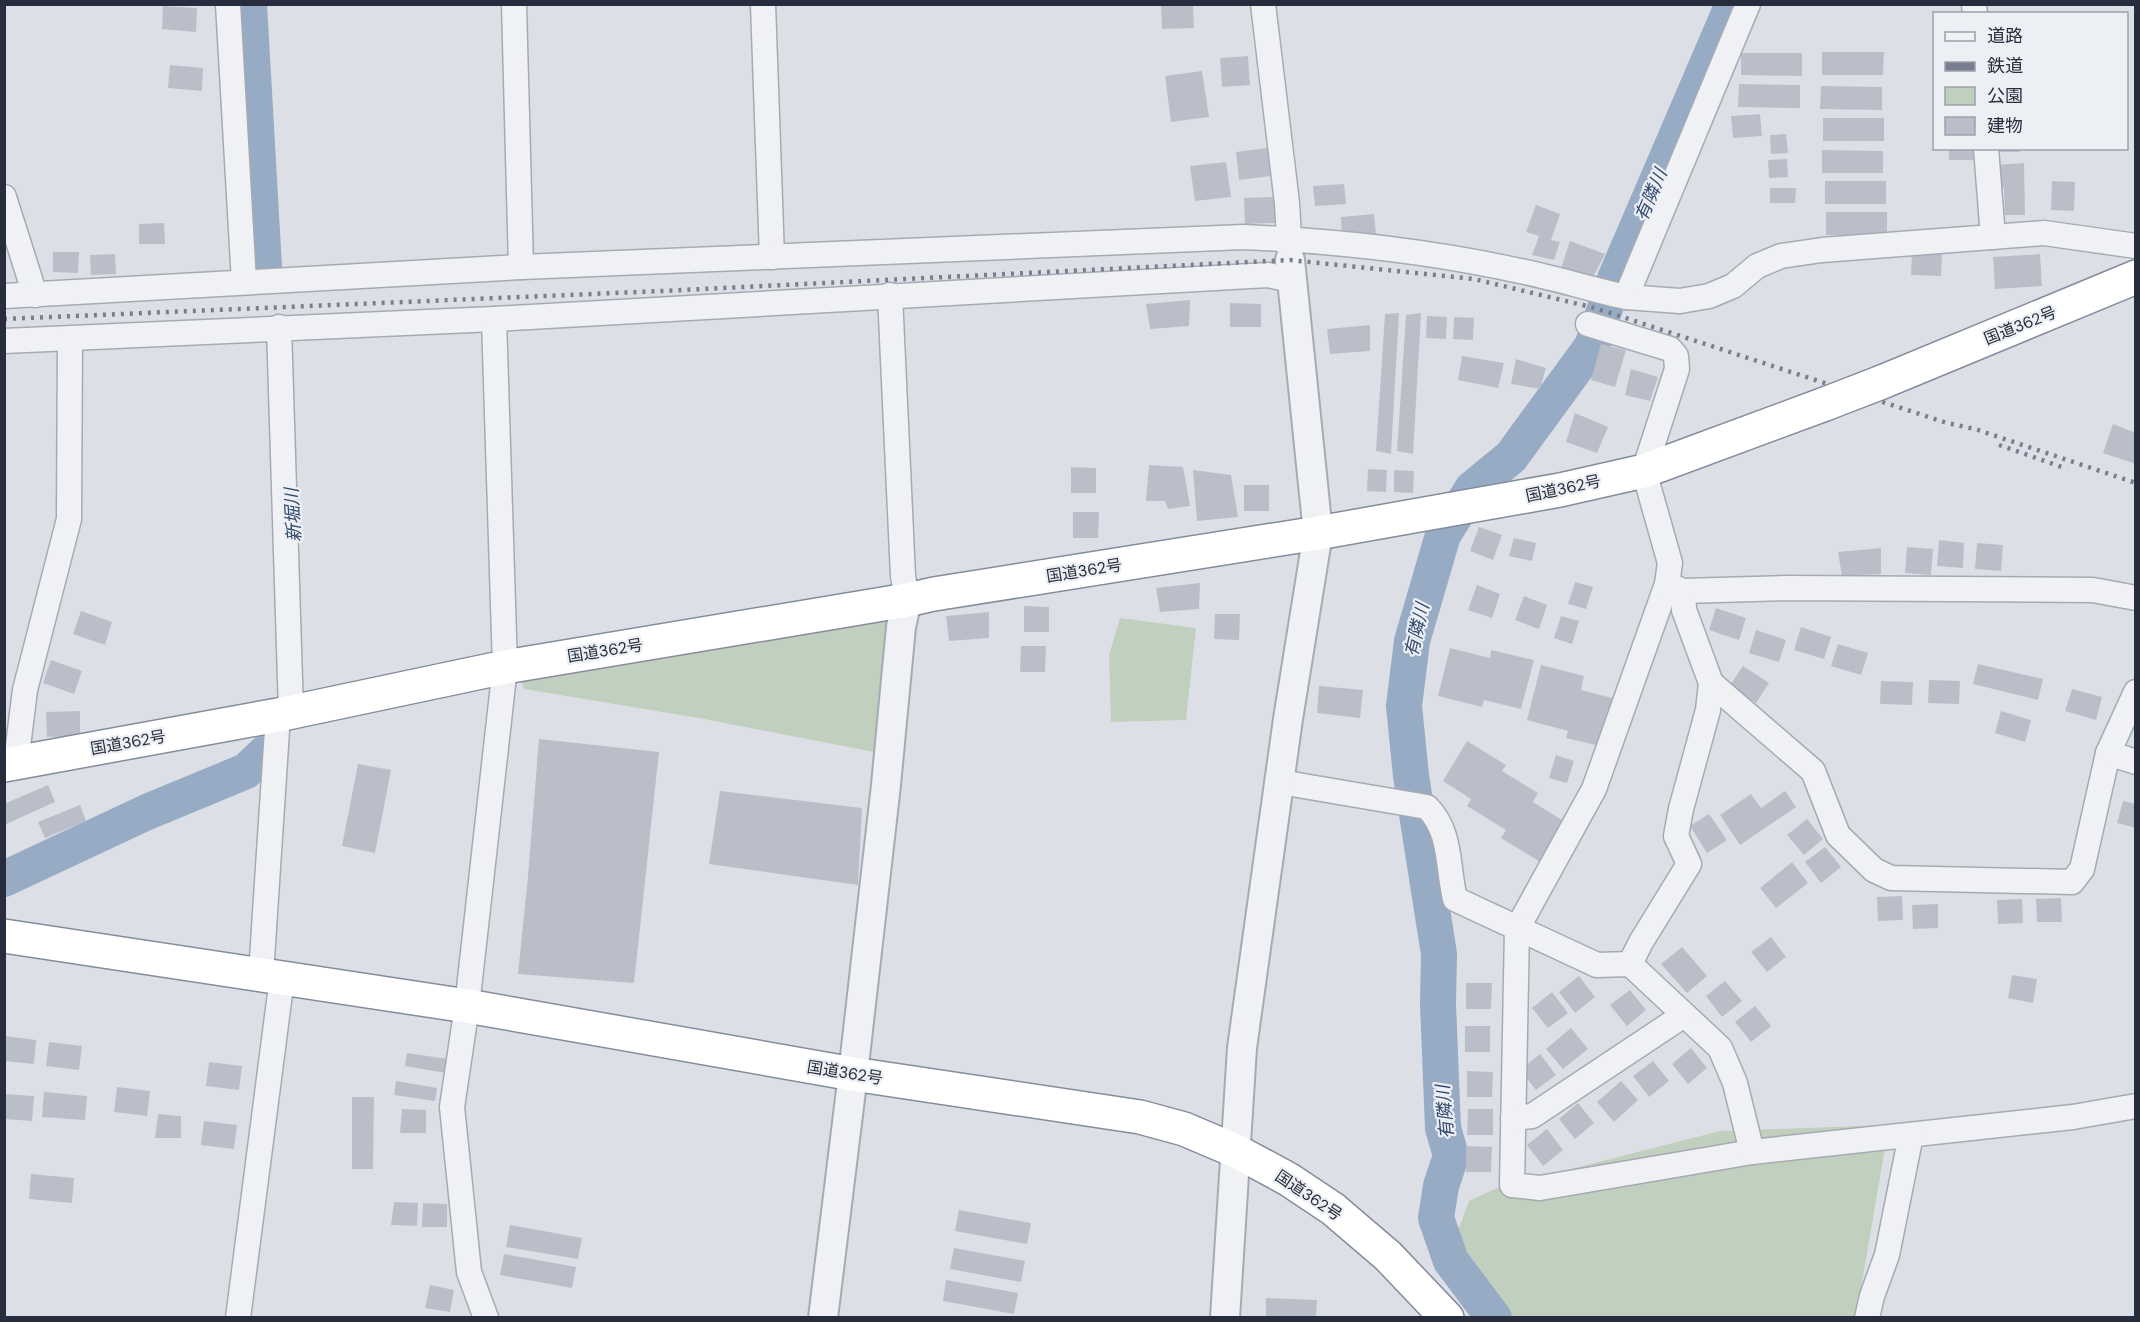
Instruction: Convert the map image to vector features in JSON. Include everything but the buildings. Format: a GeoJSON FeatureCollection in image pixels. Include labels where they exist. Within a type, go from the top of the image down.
{"type":"FeatureCollection","features":[{"type":"Feature","properties":{"kind":"highway","name":"国道362号"},"geometry":{"type":"LineString","coordinates":[[10,764],[285,713],[505,667],[934,594],[1318,533],[1560,490],[1644,471],[1882,382],[2136,277]]}},
{"type":"Feature","properties":{"kind":"highway","name":"国道362号"},"geometry":{"type":"LineString","coordinates":[[4,936],[467,1006],[853,1074],[1140,1117],[1184,1129],[1236,1151],[1288,1179],[1333,1209],[1388,1256],[1447,1317]]}},
{"type":"Feature","properties":{"kind":"street"},"geometry":{"type":"LineString","coordinates":[[228,4],[244,282]]}},
{"type":"Feature","properties":{"kind":"street"},"geometry":{"type":"LineString","coordinates":[[514,4],[521,267]]}},
{"type":"Feature","properties":{"kind":"street"},"geometry":{"type":"LineString","coordinates":[[763,4],[772,257]]}},
{"type":"Feature","properties":{"kind":"street"},"geometry":{"type":"LineString","coordinates":[[1225,1317],[1242,1048],[1318,533],[1290,260],[1287,203],[1263,4]]}},
{"type":"Feature","properties":{"kind":"street"},"geometry":{"type":"LineString","coordinates":[[1626,297],[1748,4]]}},
{"type":"Feature","properties":{"kind":"street"},"geometry":{"type":"LineString","coordinates":[[1986,150],[1993,237]]}},
{"type":"Feature","properties":{"kind":"street"},"geometry":{"type":"LineString","coordinates":[[4,197],[35,296]]}},
{"type":"Feature","properties":{"kind":"street"},"geometry":{"type":"LineString","coordinates":[[4,341],[494,319],[1268,275],[1290,260],[1384,248],[1461,259],[1521,271],[1626,297],[1680,302],[1709,296],[1734,286],[1757,266],[1781,256],[1822,250],[2044,233],[2136,246]]}},
{"type":"Feature","properties":{"kind":"street"},"geometry":{"type":"LineString","coordinates":[[4,296],[521,267],[1244,237],[1290,260]]}},
{"type":"Feature","properties":{"kind":"street"},"geometry":{"type":"LineString","coordinates":[[823,1317],[886,785],[901,627],[907,600],[903,576],[890,295]]}},
{"type":"Feature","properties":{"kind":"street"},"geometry":{"type":"LineString","coordinates":[[486,1317],[470,1272],[452,1107],[467,1006],[505,667],[494,319]]}},
{"type":"Feature","properties":{"kind":"street"},"geometry":{"type":"LineString","coordinates":[[238,1317],[272,976],[285,713],[279,327]]}},
{"type":"Feature","properties":{"kind":"street"},"geometry":{"type":"LineString","coordinates":[[1599,327],[1670,349],[1676,356],[1677,369],[1644,471],[1675,588],[1711,683],[1708,710],[1681,809],[1676,836],[1689,864],[1630,964]]}},
{"type":"Feature","properties":{"kind":"street"},"geometry":{"type":"LineString","coordinates":[[10,764],[25,690],[69,519],[70,339]]}},
{"type":"Feature","properties":{"kind":"street"},"geometry":{"type":"LineString","coordinates":[[1675,588],[2093,590],[2136,598]]}},
{"type":"Feature","properties":{"kind":"street"},"geometry":{"type":"LineString","coordinates":[[1675,588],[1594,789],[1518,929],[1512,1185],[1540,1188],[1752,1152],[2073,1117],[2136,1106]]}},
{"type":"Feature","properties":{"kind":"street"},"geometry":{"type":"LineString","coordinates":[[1711,683],[1813,771],[1838,835],[1874,870],[1891,878],[2072,882],[2082,869],[2108,753],[2136,692]]}},
{"type":"Feature","properties":{"kind":"street"},"geometry":{"type":"LineString","coordinates":[[2108,753],[2136,762]]}},
{"type":"Feature","properties":{"kind":"street"},"geometry":{"type":"LineString","coordinates":[[1280,782],[1427,807],[1438,818],[1443,831],[1455,899],[1597,965],[1630,964],[1720,1048],[1735,1083],[1752,1152]]}},
{"type":"Feature","properties":{"kind":"street"},"geometry":{"type":"LineString","coordinates":[[1513,1118],[1532,1116],[1684,1015]]}},
{"type":"Feature","properties":{"kind":"street"},"geometry":{"type":"LineString","coordinates":[[1867,1317],[1887,1255],[1911,1135]]}},
{"type":"Feature","properties":{"kind":"green space"},"geometry":{"type":"Polygon","coordinates":[[[889,617],[874,752],[704,719],[524,689],[516,665],[889,617]]]}},
{"type":"Feature","properties":{"kind":"green space"},"geometry":{"type":"Polygon","coordinates":[[[1120,618],[1196,628],[1186,720],[1111,722],[1109,655],[1120,618]]]}},
{"type":"Feature","properties":{"kind":"green space"},"geometry":{"type":"Polygon","coordinates":[[[1889,1125],[1856,1317],[1480,1317],[1445,1265],[1469,1201],[1497,1188],[1720,1131],[1889,1125]]]}},
{"type":"Feature","properties":{"kind":"waterway","name":"新堀川"},"geometry":{"type":"LineString","coordinates":[[249,4],[264,267]]}},
{"type":"Feature","properties":{"kind":"waterway","name":"有隣川"},"geometry":{"type":"LineString","coordinates":[[1494,1318],[1451,1261],[1436,1218],[1441,1186],[1451,1156],[1443,1128],[1438,1004],[1439,954],[1411,776],[1404,706],[1412,641],[1443,535],[1472,489],[1511,457],[1592,346],[1615,279],[1733,4]]}},
{"type":"Feature","properties":{"kind":"waterway","name":"新堀川"},"geometry":{"type":"LineString","coordinates":[[4,879],[147,812],[246,771],[264,754]]}},
{"type":"Feature","properties":{"kind":"railway"},"geometry":{"type":"LineString","coordinates":[[4,319],[662,291],[1290,260],[1474,279],[1595,308],[1947,423],[1975,429],[2136,483]]}},
{"type":"Feature","properties":{"kind":"railway"},"geometry":{"type":"LineString","coordinates":[[1999,445],[2067,469]]}}]}
